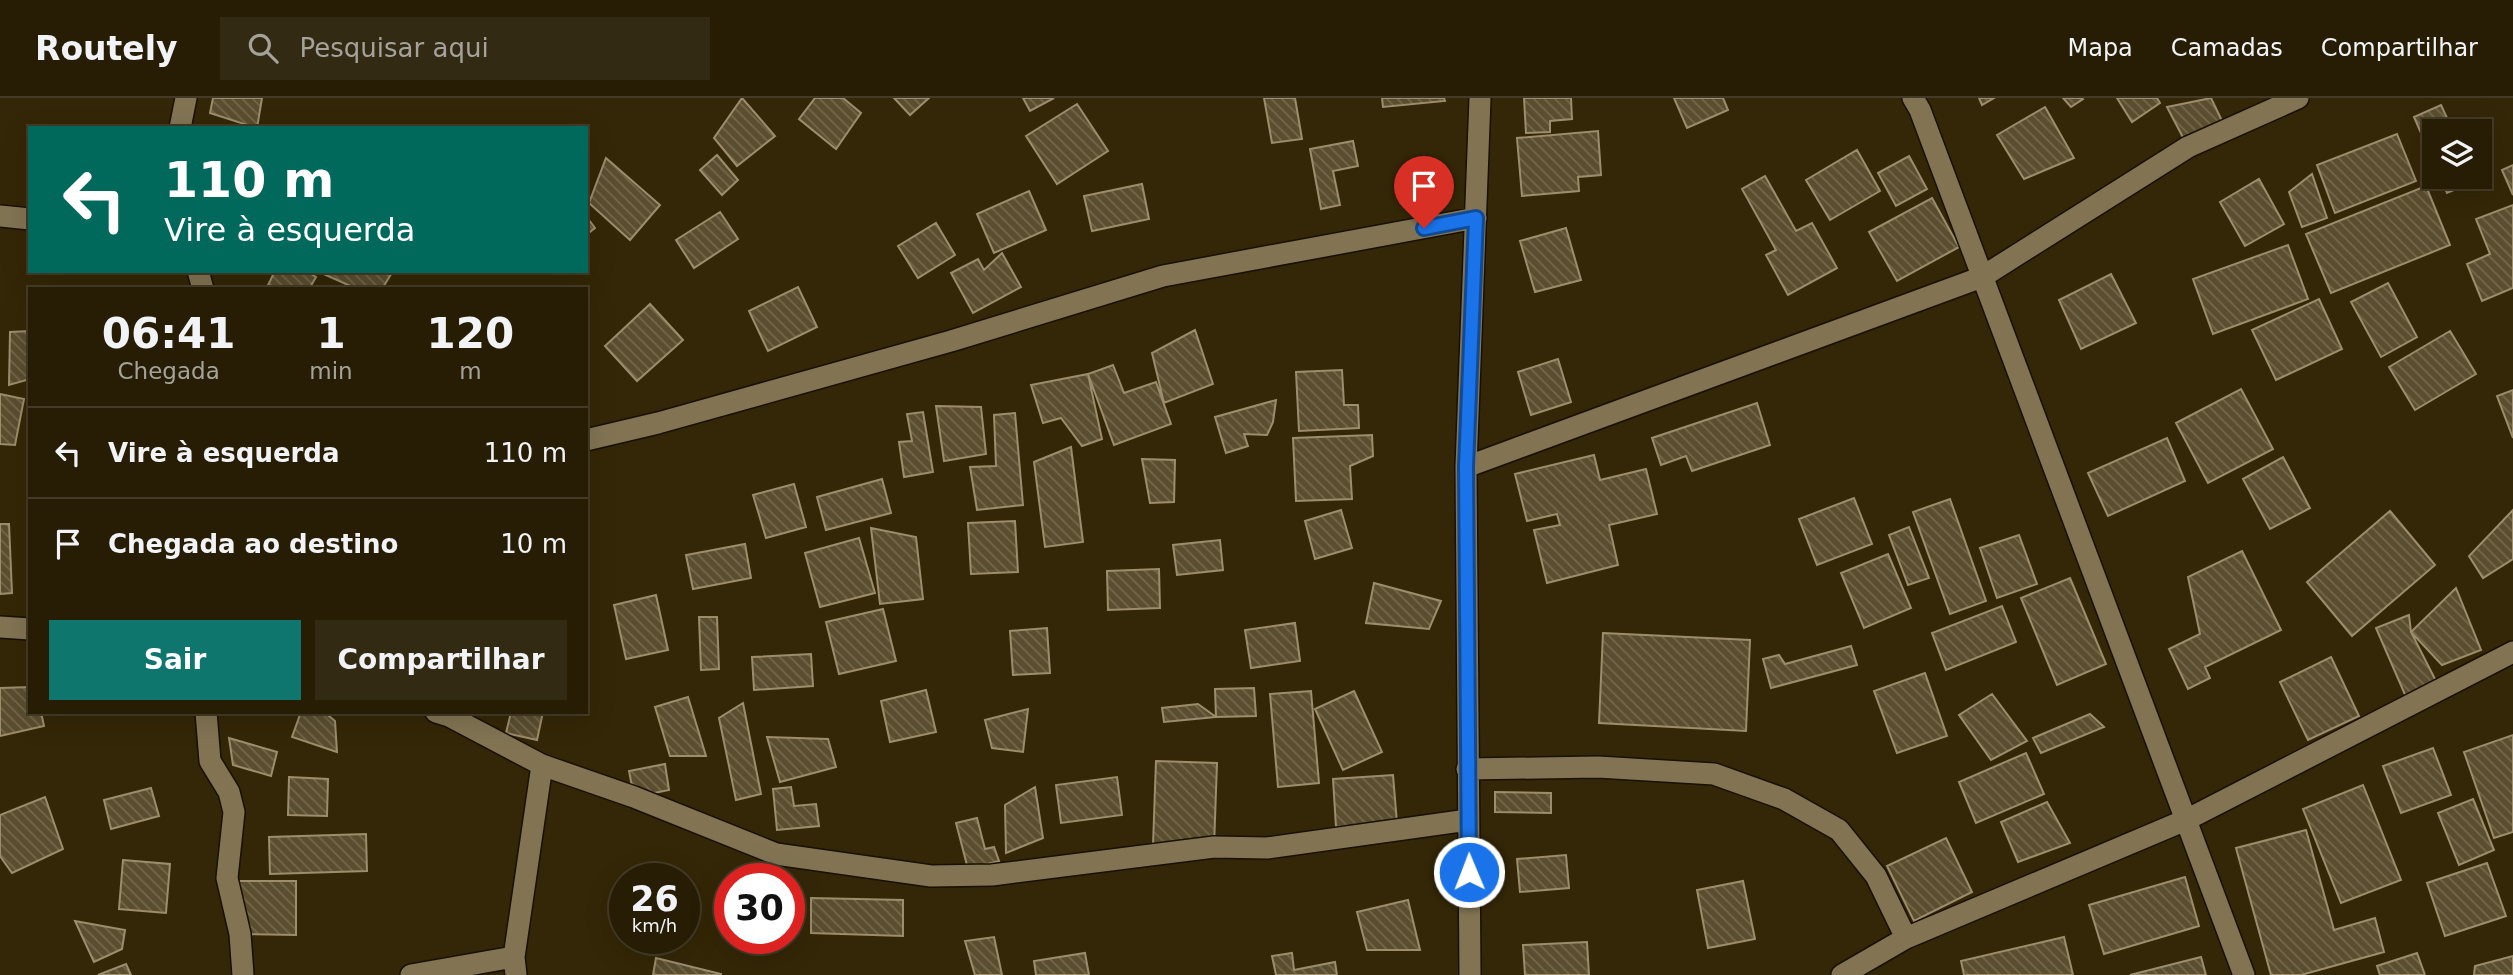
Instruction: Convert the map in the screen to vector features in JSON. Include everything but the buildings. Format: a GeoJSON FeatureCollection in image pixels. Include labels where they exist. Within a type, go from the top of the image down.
{"type":"FeatureCollection","features":[{"type":"Feature","properties":{"kind":"street"},"geometry":{"type":"LineString","coordinates":[[180,126],[186,98]]}},
{"type":"Feature","properties":{"kind":"street"},"geometry":{"type":"LineString","coordinates":[[1470,975],[1466,467],[1480,98]]}},
{"type":"Feature","properties":{"kind":"street"},"geometry":{"type":"LineString","coordinates":[[1913,98],[1920,110],[2188,819],[2244,975]]}},
{"type":"Feature","properties":{"kind":"street"},"geometry":{"type":"LineString","coordinates":[[1466,467],[1982,277],[2188,147],[2298,98]]}},
{"type":"Feature","properties":{"kind":"street"},"geometry":{"type":"LineString","coordinates":[[0,216],[28,219]]}},
{"type":"Feature","properties":{"kind":"street"},"geometry":{"type":"LineString","coordinates":[[588,440],[658,423],[938,344],[1163,276],[1476,218]]}},
{"type":"Feature","properties":{"kind":"street"},"geometry":{"type":"LineString","coordinates":[[0,627],[28,629]]}},
{"type":"Feature","properties":{"kind":"street"},"geometry":{"type":"LineString","coordinates":[[1842,975],[1906,938],[2188,819],[2513,652]]}},
{"type":"Feature","properties":{"kind":"street"},"geometry":{"type":"LineString","coordinates":[[206,714],[209,761],[229,792],[234,812],[227,878],[240,934],[243,975]]}},
{"type":"Feature","properties":{"kind":"street"},"geometry":{"type":"LineString","coordinates":[[442,714],[542,765],[635,797],[776,854],[931,876],[992,875],[1214,847],[1267,848],[1468,820]]}},
{"type":"Feature","properties":{"kind":"street"},"geometry":{"type":"LineString","coordinates":[[411,975],[515,966],[542,765]]}},
{"type":"Feature","properties":{"kind":"street"},"geometry":{"type":"LineString","coordinates":[[1467,769],[1598,767],[1714,774],[1784,799],[1839,830],[1875,876],[1906,938]]}},
{"type":"Feature","properties":{"kind":"route"},"geometry":{"type":"LineString","coordinates":[[1424,228],[1476,218],[1466,467],[1469,872]]}}]}
